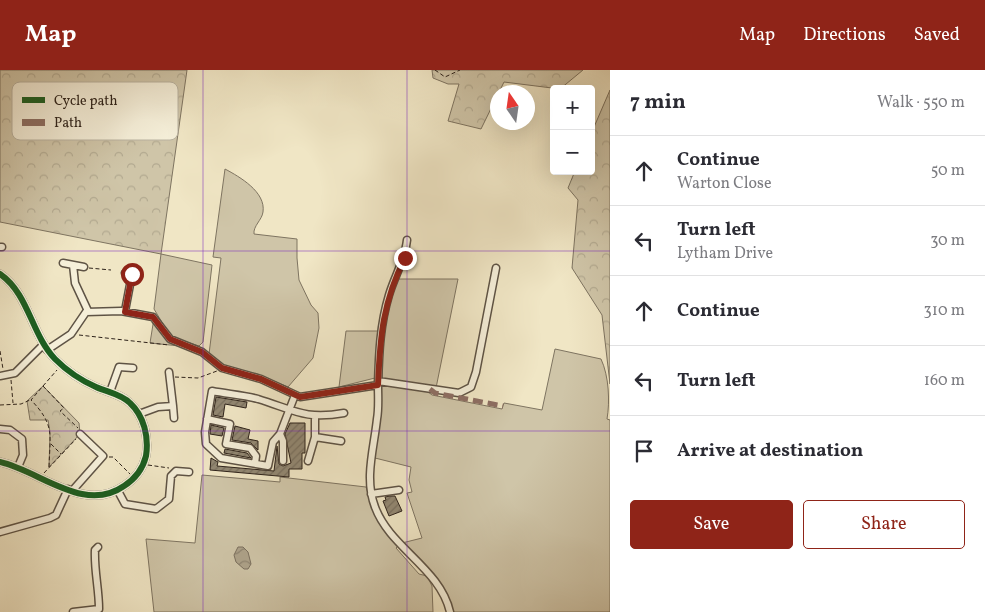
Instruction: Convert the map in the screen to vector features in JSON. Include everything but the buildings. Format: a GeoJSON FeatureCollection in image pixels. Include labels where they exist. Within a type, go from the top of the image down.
{"type":"FeatureCollection","features":[{"type":"Feature","properties":{"kind":"street"},"geometry":{"type":"LineString","coordinates":[[407,240],[405,258],[395,278],[382,321],[378,419],[369,476],[371,494],[375,508],[384,524],[436,582],[448,602],[450,612]]}},
{"type":"Feature","properties":{"kind":"street"},"geometry":{"type":"LineString","coordinates":[[63,263],[84,267]]}},
{"type":"Feature","properties":{"kind":"street"},"geometry":{"type":"LineString","coordinates":[[73,265],[75,283],[88,311]]}},
{"type":"Feature","properties":{"kind":"street"},"geometry":{"type":"LineString","coordinates":[[88,311],[125,312],[150,316],[154,318],[170,339],[202,352],[222,368],[261,379],[295,395],[306,398],[341,389],[378,383],[459,393],[470,387],[476,372],[496,268]]}},
{"type":"Feature","properties":{"kind":"street"},"geometry":{"type":"LineString","coordinates":[[125,273],[136,275],[125,312]]}},
{"type":"Feature","properties":{"kind":"street"},"geometry":{"type":"LineString","coordinates":[[0,274],[11,282],[18,291],[46,347],[62,365],[84,381],[129,402],[139,414],[145,429],[147,444],[142,464],[134,478],[118,491],[98,496],[85,496],[18,467],[0,462]]}},
{"type":"Feature","properties":{"kind":"street"},"geometry":{"type":"LineString","coordinates":[[2,376],[11,374],[46,347],[71,334],[88,311]]}},
{"type":"Feature","properties":{"kind":"street"},"geometry":{"type":"LineString","coordinates":[[110,392],[119,367],[133,368]]}},
{"type":"Feature","properties":{"kind":"street"},"geometry":{"type":"LineString","coordinates":[[169,374],[174,418]]}},
{"type":"Feature","properties":{"kind":"street"},"geometry":{"type":"LineString","coordinates":[[295,395],[290,409],[280,434],[270,448],[268,466],[221,458],[208,447],[205,438],[212,391],[255,398],[290,409],[298,414],[315,417],[344,413]]}},
{"type":"Feature","properties":{"kind":"street"},"geometry":{"type":"LineString","coordinates":[[139,414],[148,409],[173,406]]}},
{"type":"Feature","properties":{"kind":"street"},"geometry":{"type":"LineString","coordinates":[[308,461],[315,438],[315,417]]}},
{"type":"Feature","properties":{"kind":"street"},"geometry":{"type":"LineString","coordinates":[[207,419],[230,424],[226,444],[250,448],[256,456],[256,464]]}},
{"type":"Feature","properties":{"kind":"street"},"geometry":{"type":"LineString","coordinates":[[0,429],[10,430],[22,439],[23,455],[18,467]]}},
{"type":"Feature","properties":{"kind":"street"},"geometry":{"type":"LineString","coordinates":[[0,532],[56,515],[70,490],[103,456],[80,434]]}},
{"type":"Feature","properties":{"kind":"street"},"geometry":{"type":"LineString","coordinates":[[280,434],[283,441],[283,461]]}},
{"type":"Feature","properties":{"kind":"street"},"geometry":{"type":"LineString","coordinates":[[315,438],[341,441]]}},
{"type":"Feature","properties":{"kind":"street"},"geometry":{"type":"LineString","coordinates":[[118,491],[125,504],[131,507],[161,507],[169,499],[171,476],[176,471],[189,472]]}},
{"type":"Feature","properties":{"kind":"street"},"geometry":{"type":"LineString","coordinates":[[371,494],[390,493],[399,490]]}},
{"type":"Feature","properties":{"kind":"street"},"geometry":{"type":"LineString","coordinates":[[73,612],[99,610],[99,583],[95,571],[95,550],[98,548]]}},
{"type":"Feature","properties":{"kind":"path"},"geometry":{"type":"LineString","coordinates":[[435,70],[445,77],[460,70]]}},
{"type":"Feature","properties":{"kind":"path"},"geometry":{"type":"LineString","coordinates":[[84,267],[111,270]]}},
{"type":"Feature","properties":{"kind":"path"},"geometry":{"type":"LineString","coordinates":[[71,334],[170,345]]}},
{"type":"Feature","properties":{"kind":"path"},"geometry":{"type":"LineString","coordinates":[[0,351],[2,376]]}},
{"type":"Feature","properties":{"kind":"path"},"geometry":{"type":"LineString","coordinates":[[0,405],[31,400],[62,365]]}},
{"type":"Feature","properties":{"kind":"path"},"geometry":{"type":"LineString","coordinates":[[169,374],[198,378],[222,368]]}},
{"type":"Feature","properties":{"kind":"path"},"geometry":{"type":"LineString","coordinates":[[11,374],[13,404]]}},
{"type":"Feature","properties":{"kind":"path"},"geometry":{"type":"LineString","coordinates":[[40,476],[80,434],[78,428],[60,411],[64,408],[43,386]]}},
{"type":"Feature","properties":{"kind":"path"},"geometry":{"type":"LineString","coordinates":[[31,400],[47,417],[50,443],[49,467]]}},
{"type":"Feature","properties":{"kind":"path"},"geometry":{"type":"LineString","coordinates":[[50,443],[61,454]]}},
{"type":"Feature","properties":{"kind":"path"},"geometry":{"type":"LineString","coordinates":[[103,456],[113,457],[134,478]]}},
{"type":"Feature","properties":{"kind":"path"},"geometry":{"type":"LineString","coordinates":[[142,464],[174,469],[176,471]]}},
{"type":"Feature","properties":{"kind":"green space"},"geometry":{"type":"Polygon","coordinates":[[[0,70],[187,70],[178,134],[178,82],[12,82],[12,140],[177,140],[161,254],[0,222],[0,70]]]}},
{"type":"Feature","properties":{"kind":"green space"},"geometry":{"type":"Polygon","coordinates":[[[432,70],[583,70],[565,85],[550,85],[550,88],[504,82],[503,85],[490,85],[490,111],[481,129],[448,121],[459,84],[448,84],[433,78],[432,70]]]}},
{"type":"Feature","properties":{"kind":"green space"},"geometry":{"type":"Polygon","coordinates":[[[610,90],[610,384],[602,315],[572,268],[578,200],[568,188],[573,175],[595,175],[595,125],[610,90]]]}},
{"type":"Feature","properties":{"kind":"green space"},"geometry":{"type":"Polygon","coordinates":[[[225,169],[251,186],[260,198],[263,212],[254,234],[297,239],[299,280],[311,305],[318,313],[319,328],[313,358],[288,387],[257,374],[227,367],[209,354],[221,258],[213,257],[225,169]]]}},
{"type":"Feature","properties":{"kind":"green space"},"geometry":{"type":"Polygon","coordinates":[[[161,254],[212,265],[203,342],[199,346],[169,334],[154,309],[161,254]]]}},
{"type":"Feature","properties":{"kind":"green space"},"geometry":{"type":"Polygon","coordinates":[[[397,279],[458,279],[436,388],[384,379],[382,377],[385,327],[397,279]]]}},
{"type":"Feature","properties":{"kind":"green space"},"geometry":{"type":"Polygon","coordinates":[[[154,318],[163,331],[190,347],[150,343],[154,318]]]}},
{"type":"Feature","properties":{"kind":"green space"},"geometry":{"type":"Polygon","coordinates":[[[346,331],[378,331],[375,378],[339,387],[346,331]]]}},
{"type":"Feature","properties":{"kind":"green space"},"geometry":{"type":"Polygon","coordinates":[[[555,349],[601,359],[606,373],[609,397],[607,419],[610,420],[610,612],[452,612],[451,606],[402,543],[422,538],[407,493],[412,492],[409,480],[411,467],[375,458],[381,384],[427,391],[432,395],[502,409],[504,403],[542,410],[555,349]]]}},
{"type":"Feature","properties":{"kind":"green space"},"geometry":{"type":"Polygon","coordinates":[[[43,386],[79,423],[80,434],[49,467],[50,432],[48,420],[30,420],[27,401],[43,386]]]}},
{"type":"Feature","properties":{"kind":"green space"},"geometry":{"type":"Polygon","coordinates":[[[202,475],[280,482],[280,477],[366,487],[374,512],[399,545],[396,548],[419,574],[427,576],[432,586],[433,612],[154,612],[146,539],[195,543],[202,475]]]}},
{"type":"Feature","properties":{"kind":"water"},"geometry":{"type":"Polygon","coordinates":[[[238,547],[243,547],[248,552],[251,564],[248,569],[244,569],[236,562],[234,555],[238,547]]]}},
{"type":"Feature","properties":{"kind":"marked path"},"geometry":{"type":"LineString","coordinates":[[430,389],[435,393],[503,406]]}},
{"type":"Feature","properties":{"kind":"cycle path"},"geometry":{"type":"LineString","coordinates":[[0,274],[10,282],[17,292],[40,338],[55,359],[79,378],[122,397],[130,403],[142,420],[147,442],[146,456],[138,473],[124,486],[109,493],[93,495],[78,493],[0,462]]}},
{"type":"Feature","properties":{"kind":"route"},"geometry":{"type":"LineString","coordinates":[[132,274],[125,312],[153,317],[170,339],[202,352],[222,368],[261,379],[295,395],[306,398],[347,388],[371,384],[378,385],[382,321],[389,293],[405,258]]}}]}
